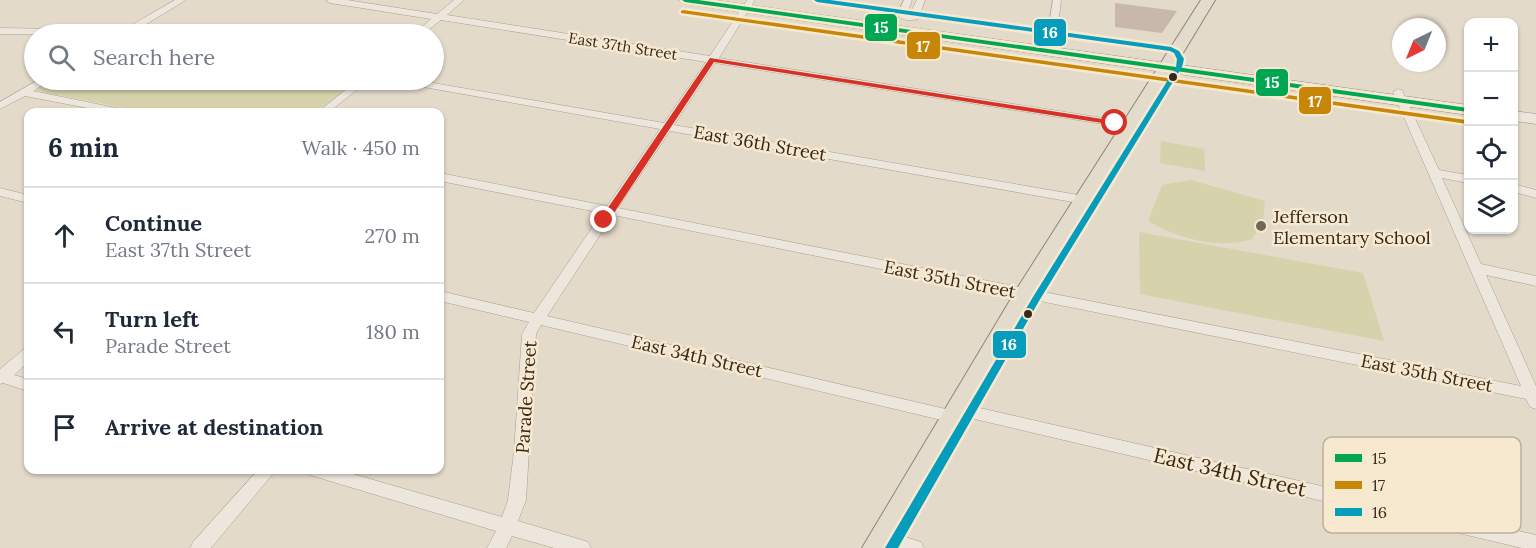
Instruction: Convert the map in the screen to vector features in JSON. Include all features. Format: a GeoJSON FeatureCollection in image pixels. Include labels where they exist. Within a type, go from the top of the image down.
{"type":"FeatureCollection","features":[{"type":"Feature","properties":{"kind":"main road"},"geometry":{"type":"LineString","coordinates":[[685,0],[748,4],[905,24],[1051,48],[1400,96],[1464,102]]}},
{"type":"Feature","properties":{"kind":"main road"},"geometry":{"type":"LineString","coordinates":[[730,0],[748,4]]}},
{"type":"Feature","properties":{"kind":"main road"},"geometry":{"type":"LineString","coordinates":[[880,543],[1026,294],[1208,0]]}},
{"type":"Feature","properties":{"kind":"main road"},"geometry":{"type":"LineString","coordinates":[[1400,96],[1464,109]]}},
{"type":"Feature","properties":{"kind":"main road"},"geometry":{"type":"LineString","coordinates":[[1518,109],[1536,111]]}},
{"type":"Feature","properties":{"kind":"main road"},"geometry":{"type":"LineString","coordinates":[[1518,117],[1536,119]]}},
{"type":"Feature","properties":{"kind":"street"},"geometry":{"type":"LineString","coordinates":[[141,24],[182,0]]}},
{"type":"Feature","properties":{"kind":"street","name":"East 37th Street"},"geometry":{"type":"LineString","coordinates":[[330,0],[1129,125]]}},
{"type":"Feature","properties":{"kind":"street"},"geometry":{"type":"LineString","coordinates":[[431,24],[460,0]]}},
{"type":"Feature","properties":{"kind":"street"},"geometry":{"type":"LineString","coordinates":[[908,0],[902,15],[905,24],[915,17],[921,0]]}},
{"type":"Feature","properties":{"kind":"street"},"geometry":{"type":"LineString","coordinates":[[1051,48],[1057,0]]}},
{"type":"Feature","properties":{"kind":"street","name":"Parade Street"},"geometry":{"type":"LineString","coordinates":[[496,548],[508,526],[517,500],[529,334],[748,4]]}},
{"type":"Feature","properties":{"kind":"street"},"geometry":{"type":"LineString","coordinates":[[0,31],[24,31]]}},
{"type":"Feature","properties":{"kind":"street","name":"East 36th Street"},"geometry":{"type":"LineString","coordinates":[[444,88],[1084,200]]}},
{"type":"Feature","properties":{"kind":"street"},"geometry":{"type":"LineString","coordinates":[[0,106],[27,90]]}},
{"type":"Feature","properties":{"kind":"street"},"geometry":{"type":"LineString","coordinates":[[328,108],[351,90]]}},
{"type":"Feature","properties":{"kind":"street"},"geometry":{"type":"LineString","coordinates":[[23,92],[101,108]]}},
{"type":"Feature","properties":{"kind":"street"},"geometry":{"type":"LineString","coordinates":[[1400,96],[1533,392]]}},
{"type":"Feature","properties":{"kind":"street"},"geometry":{"type":"LineString","coordinates":[[1433,173],[1464,178]]}},
{"type":"Feature","properties":{"kind":"street","name":"East 35th Street"},"geometry":{"type":"LineString","coordinates":[[444,178],[1533,392]]}},
{"type":"Feature","properties":{"kind":"street"},"geometry":{"type":"LineString","coordinates":[[1518,189],[1536,194]]}},
{"type":"Feature","properties":{"kind":"street"},"geometry":{"type":"LineString","coordinates":[[0,192],[24,198]]}},
{"type":"Feature","properties":{"kind":"street"},"geometry":{"type":"LineString","coordinates":[[1476,268],[1536,281]]}},
{"type":"Feature","properties":{"kind":"street","name":"East 34th Street"},"geometry":{"type":"LineString","coordinates":[[444,297],[1323,495]]}},
{"type":"Feature","properties":{"kind":"street"},"geometry":{"type":"LineString","coordinates":[[0,377],[24,357]]}},
{"type":"Feature","properties":{"kind":"street"},"geometry":{"type":"LineString","coordinates":[[0,377],[24,384]]}},
{"type":"Feature","properties":{"kind":"street"},"geometry":{"type":"LineString","coordinates":[[199,548],[264,474]]}},
{"type":"Feature","properties":{"kind":"street"},"geometry":{"type":"LineString","coordinates":[[330,474],[582,548]]}},
{"type":"Feature","properties":{"kind":"street","name":"East 34th Street"},"geometry":{"type":"LineString","coordinates":[[1491,533],[1536,543]]}},
{"type":"Feature","properties":{"kind":"street"},"geometry":{"type":"LineString","coordinates":[[880,543],[915,548]]}},
{"type":"Feature","properties":{"kind":"shaded area"},"geometry":{"type":"Polygon","coordinates":[[[344,90],[320,108],[126,108],[37,91],[344,90]]]}},
{"type":"Feature","properties":{"kind":"shaded area"},"geometry":{"type":"Polygon","coordinates":[[[1161,141],[1204,149],[1205,171],[1160,163],[1161,141]]]}},
{"type":"Feature","properties":{"kind":"shaded area"},"geometry":{"type":"Polygon","coordinates":[[[1191,180],[1265,201],[1263,221],[1252,239],[1212,243],[1172,233],[1148,221],[1162,185],[1191,180]]]}},
{"type":"Feature","properties":{"kind":"shaded area"},"geometry":{"type":"Polygon","coordinates":[[[1139,232],[1363,273],[1384,341],[1140,294],[1139,232]]]}},
{"type":"Feature","properties":{"kind":"building"},"geometry":{"type":"Polygon","coordinates":[[[1115,3],[1177,11],[1162,33],[1115,27],[1115,3]]]}},
{"type":"Feature","properties":{"kind":"transit line","name":"15"},"geometry":{"type":"LineString","coordinates":[[685,0],[1464,109]]}},
{"type":"Feature","properties":{"kind":"transit line","name":"16"},"geometry":{"type":"LineString","coordinates":[[817,0],[1171,49],[1177,52],[1181,59],[1179,67],[1036,299],[891,548]]}},
{"type":"Feature","properties":{"kind":"transit line","name":"17"},"geometry":{"type":"LineString","coordinates":[[683,12],[1464,122]]}},
{"type":"Feature","properties":{"kind":"place","name":"Jefferson Elementary School"},"geometry":{"type":"Point","coordinates":[1261,226]}},
{"type":"Feature","properties":{"kind":"route"},"geometry":{"type":"LineString","coordinates":[[604,220],[712,60],[1115,123]]}}]}
